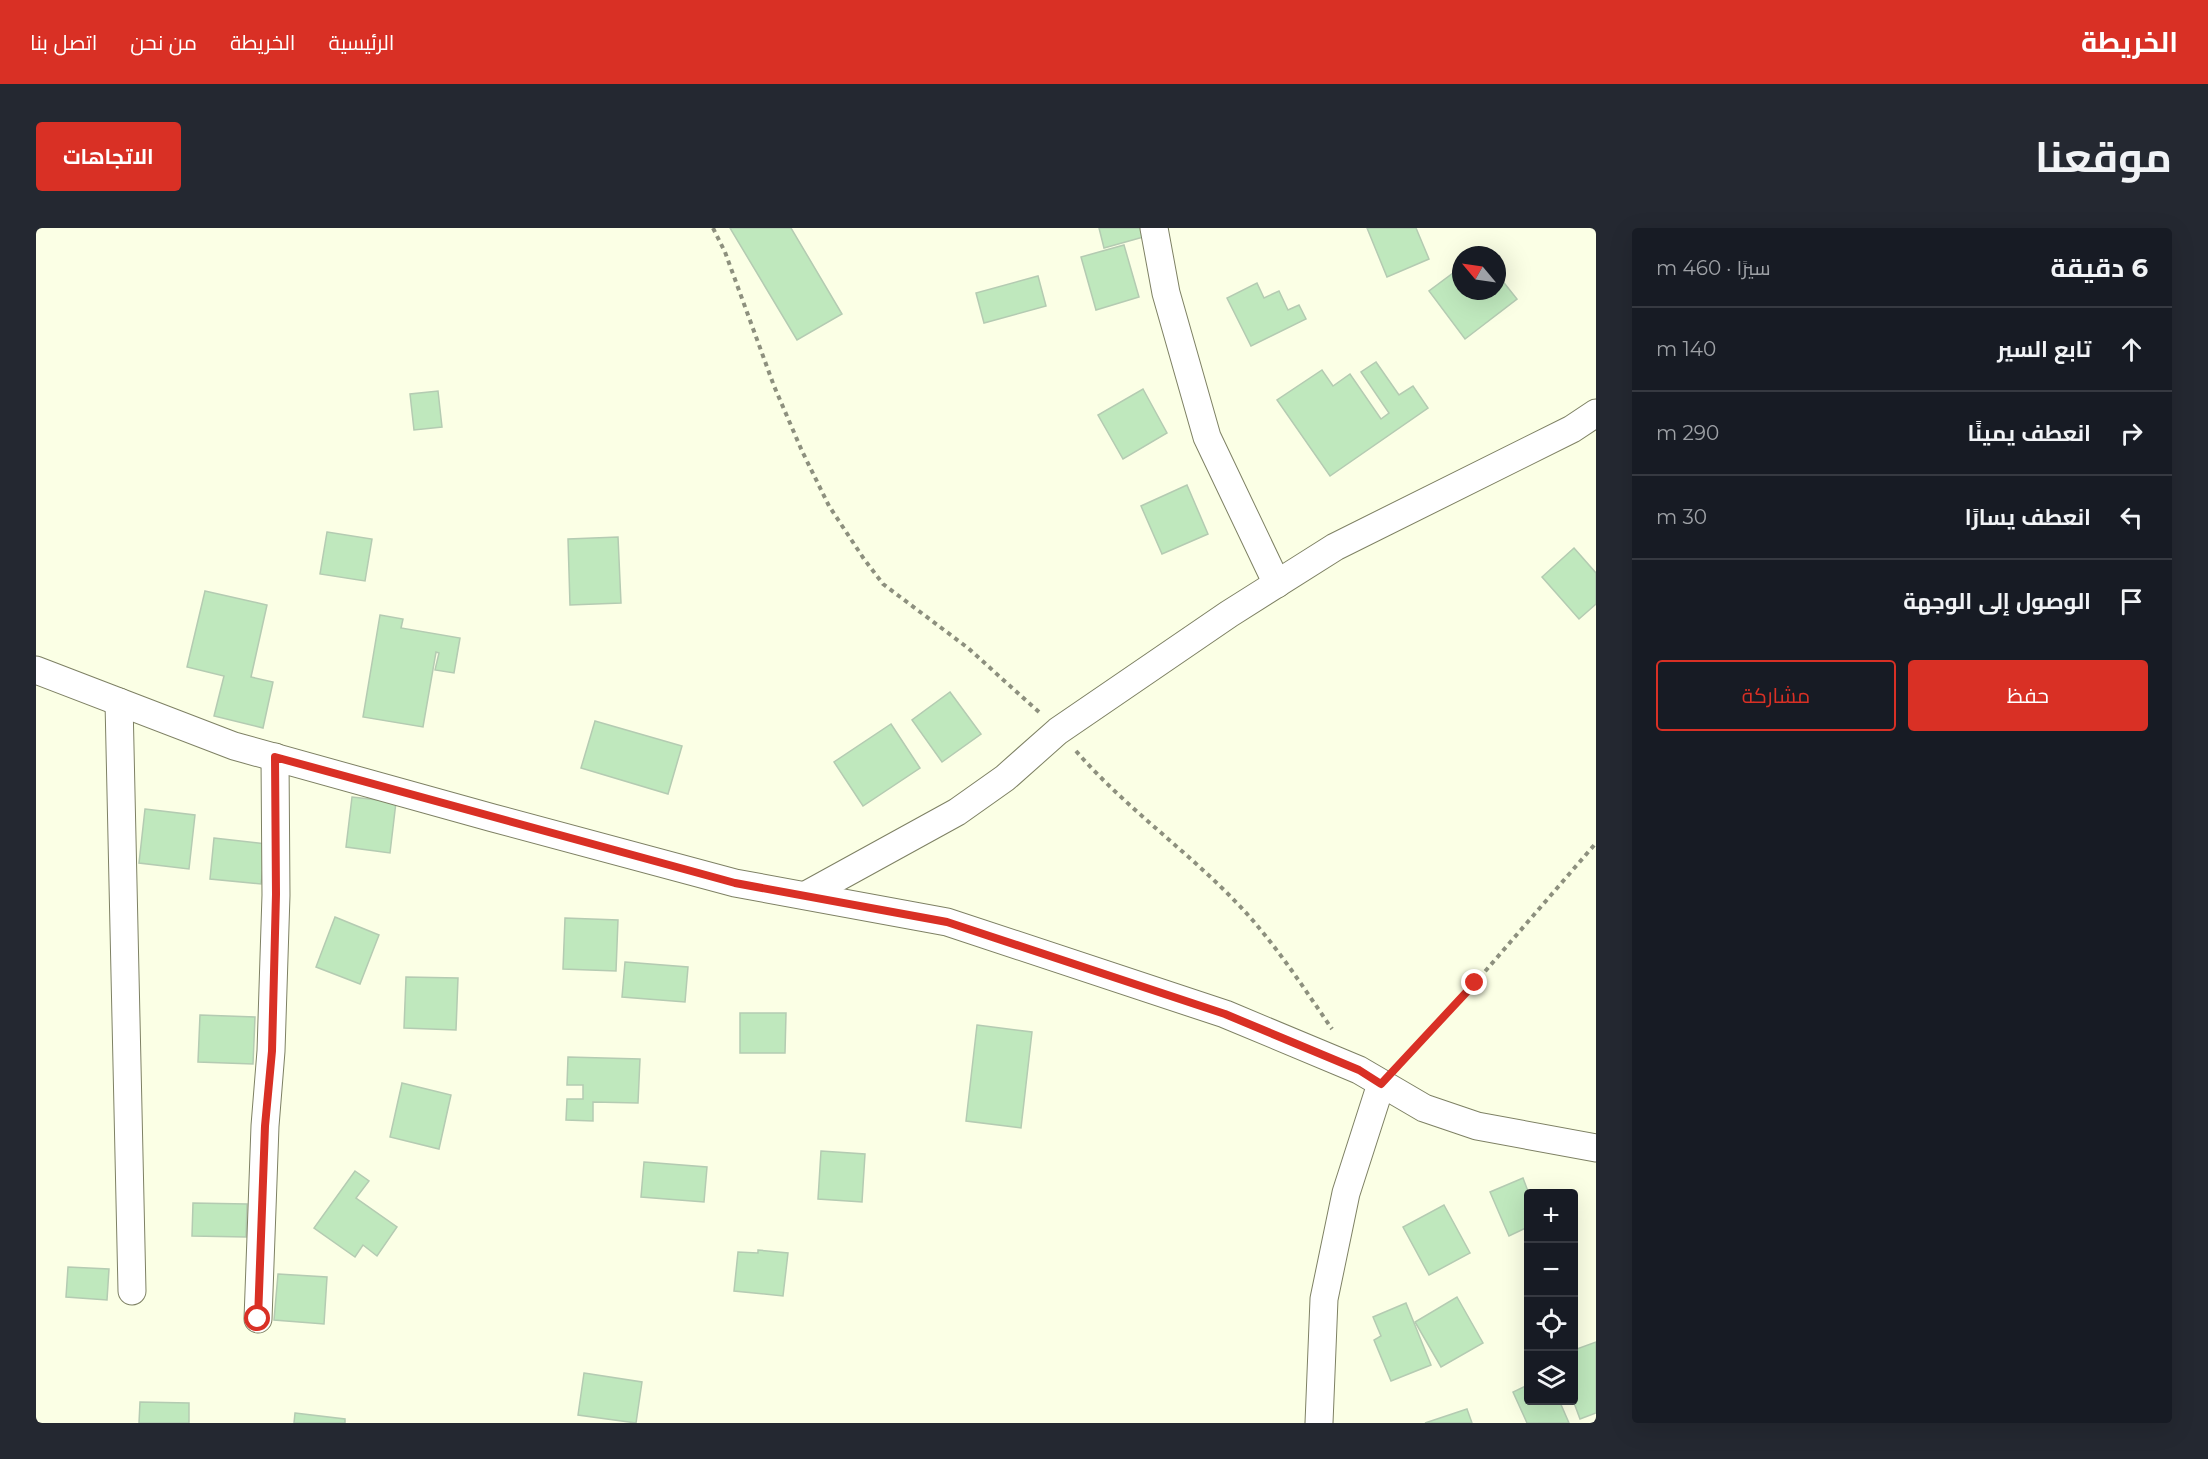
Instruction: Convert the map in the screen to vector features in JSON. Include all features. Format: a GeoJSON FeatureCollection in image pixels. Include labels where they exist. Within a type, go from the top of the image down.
{"type":"FeatureCollection","features":[{"type":"Feature","properties":{"kind":"street"},"geometry":{"type":"LineString","coordinates":[[1154,228],[1166,293],[1207,436],[1277,584]]}},
{"type":"Feature","properties":{"kind":"street"},"geometry":{"type":"LineString","coordinates":[[806,895],[957,812],[1005,778],[1058,731],[1335,547],[1572,429],[1596,413]]}},
{"type":"Feature","properties":{"kind":"street"},"geometry":{"type":"LineString","coordinates":[[36,670],[234,746],[735,883],[947,922],[1225,1014],[1359,1070],[1424,1108],[1477,1126],[1596,1148]]}},
{"type":"Feature","properties":{"kind":"street"},"geometry":{"type":"LineString","coordinates":[[119,702],[132,1291]]}},
{"type":"Feature","properties":{"kind":"street"},"geometry":{"type":"LineString","coordinates":[[258,1319],[265,1126],[272,1051],[276,894],[275,757]]}},
{"type":"Feature","properties":{"kind":"street"},"geometry":{"type":"LineString","coordinates":[[1319,1423],[1324,1299],[1346,1193],[1381,1084]]}},
{"type":"Feature","properties":{"kind":"path"},"geometry":{"type":"LineString","coordinates":[[713,228],[725,252],[774,386],[802,451],[829,506],[883,584],[968,648],[1022,695],[1110,788],[1232,898],[1297,977],[1334,1033]]}},
{"type":"Feature","properties":{"kind":"path"},"geometry":{"type":"LineString","coordinates":[[1381,1084],[1475,983],[1596,843]]}},
{"type":"Feature","properties":{"kind":"building"},"geometry":{"type":"Polygon","coordinates":[[[730,228],[791,228],[842,314],[797,340],[730,228]]]}},
{"type":"Feature","properties":{"kind":"building"},"geometry":{"type":"Polygon","coordinates":[[[1099,228],[1145,228],[1147,236],[1104,248],[1099,228]]]}},
{"type":"Feature","properties":{"kind":"building"},"geometry":{"type":"Polygon","coordinates":[[[1367,228],[1416,228],[1429,259],[1387,277],[1367,228]]]}},
{"type":"Feature","properties":{"kind":"building"},"geometry":{"type":"Polygon","coordinates":[[[1124,245],[1139,297],[1096,310],[1081,257],[1124,245]]]}},
{"type":"Feature","properties":{"kind":"building"},"geometry":{"type":"Polygon","coordinates":[[[1452,274],[1452,300],[1506,300],[1506,285],[1517,299],[1465,339],[1429,291],[1452,274]]]}},
{"type":"Feature","properties":{"kind":"building"},"geometry":{"type":"Polygon","coordinates":[[[1038,276],[1046,306],[984,323],[976,293],[1038,276]]]}},
{"type":"Feature","properties":{"kind":"building"},"geometry":{"type":"Polygon","coordinates":[[[1257,283],[1264,298],[1279,291],[1288,310],[1299,305],[1306,319],[1251,346],[1227,298],[1257,283]]]}},
{"type":"Feature","properties":{"kind":"building"},"geometry":{"type":"Polygon","coordinates":[[[1376,362],[1399,395],[1413,386],[1428,408],[1330,476],[1277,400],[1322,370],[1333,386],[1350,374],[1381,419],[1389,413],[1361,372],[1376,362]]]}},
{"type":"Feature","properties":{"kind":"building"},"geometry":{"type":"Polygon","coordinates":[[[1143,389],[1167,433],[1123,459],[1098,415],[1143,389]]]}},
{"type":"Feature","properties":{"kind":"building"},"geometry":{"type":"Polygon","coordinates":[[[438,391],[442,427],[414,430],[410,394],[438,391]]]}},
{"type":"Feature","properties":{"kind":"building"},"geometry":{"type":"Polygon","coordinates":[[[1187,485],[1208,534],[1162,554],[1141,506],[1187,485]]]}},
{"type":"Feature","properties":{"kind":"building"},"geometry":{"type":"Polygon","coordinates":[[[327,532],[372,539],[365,581],[320,574],[327,532]]]}},
{"type":"Feature","properties":{"kind":"building"},"geometry":{"type":"Polygon","coordinates":[[[618,537],[621,603],[570,605],[568,539],[618,537]]]}},
{"type":"Feature","properties":{"kind":"building"},"geometry":{"type":"Polygon","coordinates":[[[1574,548],[1596,573],[1596,604],[1579,619],[1542,577],[1574,548]]]}},
{"type":"Feature","properties":{"kind":"building"},"geometry":{"type":"Polygon","coordinates":[[[205,591],[267,605],[251,677],[273,682],[263,728],[214,716],[224,676],[187,667],[205,591]]]}},
{"type":"Feature","properties":{"kind":"building"},"geometry":{"type":"Polygon","coordinates":[[[380,615],[403,619],[401,628],[460,638],[454,673],[435,670],[439,653],[436,652],[423,727],[363,717],[380,615]]]}},
{"type":"Feature","properties":{"kind":"building"},"geometry":{"type":"Polygon","coordinates":[[[950,692],[981,734],[942,762],[912,720],[950,692]]]}},
{"type":"Feature","properties":{"kind":"building"},"geometry":{"type":"Polygon","coordinates":[[[595,721],[682,746],[668,794],[581,768],[595,721]]]}},
{"type":"Feature","properties":{"kind":"building"},"geometry":{"type":"Polygon","coordinates":[[[891,724],[920,768],[863,806],[834,762],[891,724]]]}},
{"type":"Feature","properties":{"kind":"building"},"geometry":{"type":"Polygon","coordinates":[[[352,797],[396,802],[390,853],[346,847],[352,797]]]}},
{"type":"Feature","properties":{"kind":"building"},"geometry":{"type":"Polygon","coordinates":[[[145,809],[195,815],[189,869],[139,863],[145,809]]]}},
{"type":"Feature","properties":{"kind":"building"},"geometry":{"type":"Polygon","coordinates":[[[214,838],[266,844],[261,884],[210,879],[214,838]]]}},
{"type":"Feature","properties":{"kind":"building"},"geometry":{"type":"Polygon","coordinates":[[[335,917],[379,935],[360,984],[316,967],[335,917]]]}},
{"type":"Feature","properties":{"kind":"building"},"geometry":{"type":"Polygon","coordinates":[[[565,918],[618,920],[616,971],[563,969],[565,918]]]}},
{"type":"Feature","properties":{"kind":"building"},"geometry":{"type":"Polygon","coordinates":[[[625,962],[688,967],[685,1002],[622,997],[625,962]]]}},
{"type":"Feature","properties":{"kind":"building"},"geometry":{"type":"Polygon","coordinates":[[[406,977],[458,978],[456,1030],[404,1028],[406,977]]]}},
{"type":"Feature","properties":{"kind":"building"},"geometry":{"type":"Polygon","coordinates":[[[740,1013],[786,1013],[785,1053],[740,1053],[740,1013]]]}},
{"type":"Feature","properties":{"kind":"building"},"geometry":{"type":"Polygon","coordinates":[[[200,1015],[255,1017],[253,1064],[198,1062],[200,1015]]]}},
{"type":"Feature","properties":{"kind":"building"},"geometry":{"type":"Polygon","coordinates":[[[977,1025],[1032,1032],[1021,1128],[966,1121],[977,1025]]]}},
{"type":"Feature","properties":{"kind":"building"},"geometry":{"type":"Polygon","coordinates":[[[568,1057],[640,1059],[638,1103],[593,1102],[593,1121],[566,1120],[567,1099],[583,1099],[583,1085],[567,1085],[568,1057]]]}},
{"type":"Feature","properties":{"kind":"building"},"geometry":{"type":"Polygon","coordinates":[[[402,1083],[451,1095],[439,1149],[390,1137],[402,1083]]]}},
{"type":"Feature","properties":{"kind":"building"},"geometry":{"type":"Polygon","coordinates":[[[821,1151],[865,1154],[862,1202],[818,1199],[821,1151]]]}},
{"type":"Feature","properties":{"kind":"building"},"geometry":{"type":"Polygon","coordinates":[[[644,1162],[707,1167],[704,1202],[641,1197],[644,1162]]]}},
{"type":"Feature","properties":{"kind":"building"},"geometry":{"type":"Polygon","coordinates":[[[355,1171],[369,1181],[356,1198],[397,1227],[377,1256],[363,1245],[355,1257],[314,1228],[355,1171]]]}},
{"type":"Feature","properties":{"kind":"building"},"geometry":{"type":"Polygon","coordinates":[[[1523,1178],[1527,1189],[1524,1189],[1524,1229],[1509,1236],[1490,1192],[1523,1178]]]}},
{"type":"Feature","properties":{"kind":"building"},"geometry":{"type":"Polygon","coordinates":[[[193,1203],[247,1204],[246,1237],[192,1236],[193,1203]]]}},
{"type":"Feature","properties":{"kind":"building"},"geometry":{"type":"Polygon","coordinates":[[[1444,1205],[1470,1253],[1429,1275],[1403,1227],[1444,1205]]]}},
{"type":"Feature","properties":{"kind":"building"},"geometry":{"type":"Polygon","coordinates":[[[758,1250],[788,1253],[783,1296],[734,1291],[738,1252],[758,1253],[758,1250]]]}},
{"type":"Feature","properties":{"kind":"building"},"geometry":{"type":"Polygon","coordinates":[[[68,1267],[109,1269],[107,1300],[66,1297],[68,1267]]]}},
{"type":"Feature","properties":{"kind":"building"},"geometry":{"type":"Polygon","coordinates":[[[278,1274],[327,1277],[324,1324],[274,1320],[278,1274]]]}},
{"type":"Feature","properties":{"kind":"building"},"geometry":{"type":"Polygon","coordinates":[[[1457,1297],[1483,1343],[1441,1367],[1415,1322],[1457,1297]]]}},
{"type":"Feature","properties":{"kind":"building"},"geometry":{"type":"Polygon","coordinates":[[[1406,1303],[1431,1365],[1391,1381],[1374,1340],[1381,1336],[1373,1317],[1406,1303]]]}},
{"type":"Feature","properties":{"kind":"building"},"geometry":{"type":"Polygon","coordinates":[[[1596,1342],[1596,1413],[1580,1419],[1575,1405],[1578,1405],[1578,1349],[1596,1342]]]}},
{"type":"Feature","properties":{"kind":"building"},"geometry":{"type":"Polygon","coordinates":[[[584,1373],[642,1382],[636,1423],[578,1415],[584,1373]]]}},
{"type":"Feature","properties":{"kind":"building"},"geometry":{"type":"Polygon","coordinates":[[[1524,1387],[1524,1405],[1561,1405],[1569,1423],[1527,1423],[1513,1392],[1524,1387]]]}},
{"type":"Feature","properties":{"kind":"building"},"geometry":{"type":"Polygon","coordinates":[[[140,1402],[189,1403],[189,1423],[139,1423],[140,1402]]]}},
{"type":"Feature","properties":{"kind":"building"},"geometry":{"type":"Polygon","coordinates":[[[1467,1409],[1472,1423],[1425,1423],[1467,1409]]]}},
{"type":"Feature","properties":{"kind":"building"},"geometry":{"type":"Polygon","coordinates":[[[295,1413],[345,1419],[345,1423],[294,1423],[295,1413]]]}},
{"type":"Feature","properties":{"kind":"route"},"geometry":{"type":"LineString","coordinates":[[258,1319],[265,1126],[272,1051],[276,894],[275,757],[735,883],[947,922],[1225,1014],[1309,1047],[1359,1070],[1381,1084],[1475,983]]}}]}
